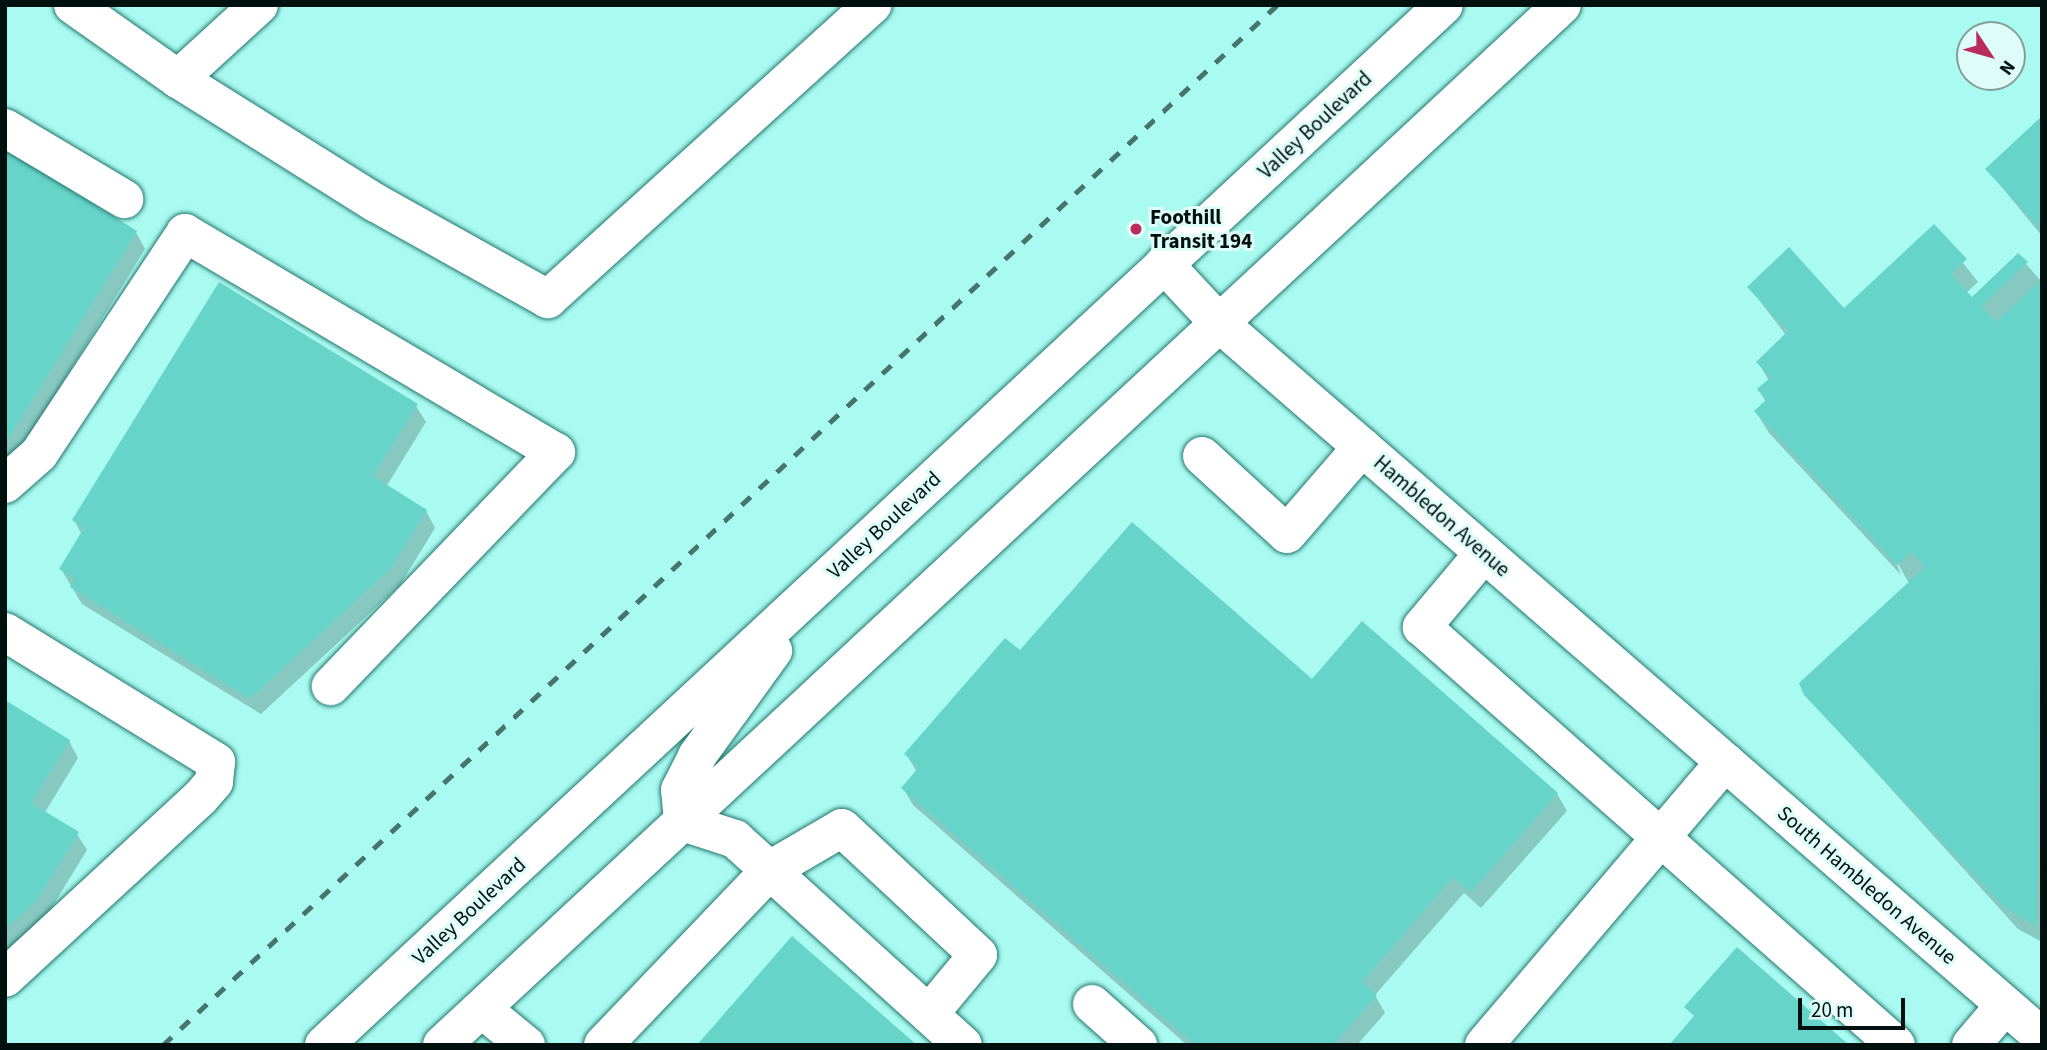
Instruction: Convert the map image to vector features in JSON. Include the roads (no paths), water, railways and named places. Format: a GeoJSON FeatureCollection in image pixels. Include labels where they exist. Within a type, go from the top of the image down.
{"type":"FeatureCollection","features":[{"type":"Feature","properties":{"kind":"main road"},"geometry":{"type":"LineString","coordinates":[[73,5],[178,79],[376,203],[548,299],[872,5]]}},
{"type":"Feature","properties":{"kind":"main road"},"geometry":{"type":"LineString","coordinates":[[178,79],[259,5]]}},
{"type":"Feature","properties":{"kind":"main road","name":"Valley Boulevard"},"geometry":{"type":"LineString","coordinates":[[324,1045],[1444,5]]}},
{"type":"Feature","properties":{"kind":"main road"},"geometry":{"type":"LineString","coordinates":[[442,1045],[1562,5]]}},
{"type":"Feature","properties":{"kind":"main road"},"geometry":{"type":"LineString","coordinates":[[5,128],[124,199]]}},
{"type":"Feature","properties":{"kind":"main road"},"geometry":{"type":"LineString","coordinates":[[5,484],[39,454],[185,233],[556,452],[331,686]]}},
{"type":"Feature","properties":{"kind":"main road","name":"Hambledon Avenue"},"geometry":{"type":"LineString","coordinates":[[1164,264],[1219,323],[1725,762]]}},
{"type":"Feature","properties":{"kind":"main road"},"geometry":{"type":"LineString","coordinates":[[1202,456],[1287,534],[1363,447]]}},
{"type":"Feature","properties":{"kind":"main road"},"geometry":{"type":"LineString","coordinates":[[1484,553],[1422,627],[1896,1045]]}},
{"type":"Feature","properties":{"kind":"main road"},"geometry":{"type":"LineString","coordinates":[[683,822],[680,790],[697,756],[826,579]]}},
{"type":"Feature","properties":{"kind":"main road"},"geometry":{"type":"LineString","coordinates":[[5,632],[216,762],[214,782],[201,798],[5,978]]}},
{"type":"Feature","properties":{"kind":"main road"},"geometry":{"type":"LineString","coordinates":[[1484,1045],[1725,762]]}},
{"type":"Feature","properties":{"kind":"main road","name":"South Hambledon Avenue"},"geometry":{"type":"LineString","coordinates":[[1725,762],[2042,1037]]}},
{"type":"Feature","properties":{"kind":"main road"},"geometry":{"type":"LineString","coordinates":[[683,822],[735,839],[963,1045]]}},
{"type":"Feature","properties":{"kind":"main road"},"geometry":{"type":"LineString","coordinates":[[603,1045],[770,870],[842,828],[978,955],[929,1014]]}},
{"type":"Feature","properties":{"kind":"main road"},"geometry":{"type":"LineString","coordinates":[[1092,1004],[1138,1045]]}},
{"type":"Feature","properties":{"kind":"main road"},"geometry":{"type":"LineString","coordinates":[[1971,1045],[2005,1005]]}},
{"type":"Feature","properties":{"kind":"main road"},"geometry":{"type":"LineString","coordinates":[[482,1009],[526,1045]]}},
{"type":"Feature","properties":{"kind":"railway"},"geometry":{"type":"LineString","coordinates":[[163,1045],[1277,5]]}},
{"type":"Feature","properties":{"kind":"place","name":"Foothill Transit 194"},"geometry":{"type":"Point","coordinates":[1136,229]}}]}
